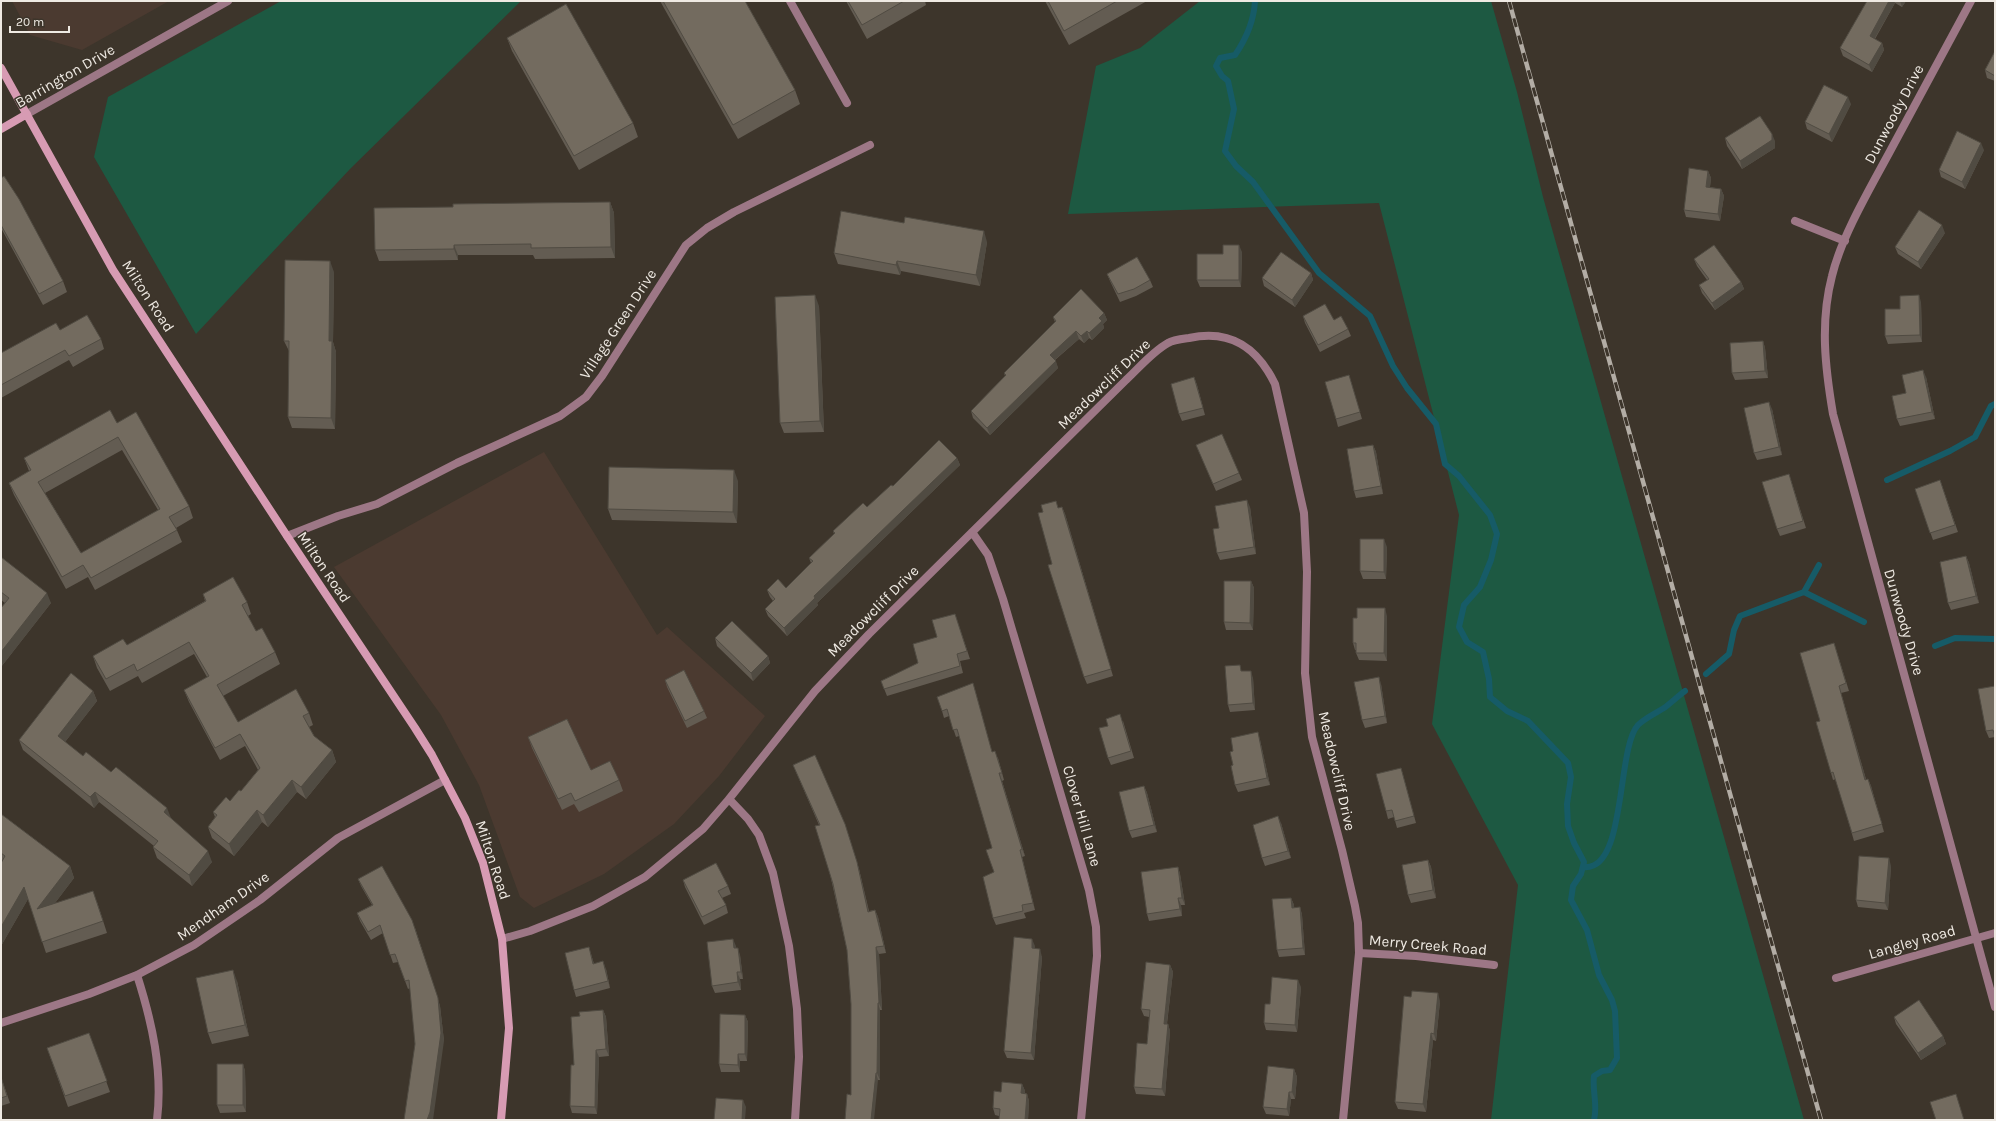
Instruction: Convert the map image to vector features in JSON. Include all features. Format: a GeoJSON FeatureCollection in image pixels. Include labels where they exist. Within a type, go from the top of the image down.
{"type":"FeatureCollection","features":[{"type":"Feature","properties":{"kind":"street","name":"Barrington Drive"},"geometry":{"type":"LineString","coordinates":[[1,129],[228,1]]}},
{"type":"Feature","properties":{"kind":"street"},"geometry":{"type":"LineString","coordinates":[[790,1],[847,103]]}},
{"type":"Feature","properties":{"kind":"street","name":"Dunwoody Drive"},"geometry":{"type":"LineString","coordinates":[[1971,1],[1868,191],[1845,241],[1832,275],[1825,314],[1826,374],[1833,414],[1857,506],[1995,1007]]}},
{"type":"Feature","properties":{"kind":"street","name":"Milton Road"},"geometry":{"type":"LineString","coordinates":[[1,68],[113,270],[418,733],[465,818],[483,863],[502,939],[509,1028],[501,1120]]}},
{"type":"Feature","properties":{"kind":"street","name":"Village Green Drive"},"geometry":{"type":"LineString","coordinates":[[287,536],[338,516],[377,504],[457,463],[560,416],[586,397],[602,376],[686,245],[707,228],[734,212],[870,145]]}},
{"type":"Feature","properties":{"kind":"street"},"geometry":{"type":"LineString","coordinates":[[1795,221],[1845,241]]}},
{"type":"Feature","properties":{"kind":"street","name":"Meadowcliff Drive"},"geometry":{"type":"LineString","coordinates":[[502,939],[530,931],[593,906],[644,877],[703,829],[729,799],[815,691],[869,634],[1126,380],[1169,342],[1204,335],[1219,336],[1238,342],[1255,353],[1268,369],[1275,384],[1295,464],[1304,513],[1307,572],[1306,673],[1312,737],[1356,906],[1359,953],[1343,1120]]}},
{"type":"Feature","properties":{"kind":"street","name":"Clover Hill Lane"},"geometry":{"type":"LineString","coordinates":[[972,532],[988,555],[1003,599],[1089,890],[1096,927],[1097,956],[1081,1120]]}},
{"type":"Feature","properties":{"kind":"street","name":"Mendham Drive"},"geometry":{"type":"LineString","coordinates":[[1,1023],[88,994],[137,975],[194,945],[234,919],[338,838],[445,780]]}},
{"type":"Feature","properties":{"kind":"street"},"geometry":{"type":"LineString","coordinates":[[729,799],[748,819],[759,835],[773,873],[790,946],[797,1009],[799,1057],[796,1120]]}},
{"type":"Feature","properties":{"kind":"street","name":"Langley Road"},"geometry":{"type":"LineString","coordinates":[[1836,978],[1995,933]]}},
{"type":"Feature","properties":{"kind":"street","name":"Merry Creek Road"},"geometry":{"type":"LineString","coordinates":[[1359,953],[1416,956],[1494,965]]}},
{"type":"Feature","properties":{"kind":"street"},"geometry":{"type":"LineString","coordinates":[[137,975],[154,1038],[157,1062],[157,1120]]}},
{"type":"Feature","properties":{"kind":"shaded area"},"geometry":{"type":"Polygon","coordinates":[[[12,1],[169,1],[82,50],[30,35],[12,1]]]}},
{"type":"Feature","properties":{"kind":"shaded area"},"geometry":{"type":"Polygon","coordinates":[[[544,452],[657,635],[667,627],[765,716],[719,776],[674,824],[604,874],[534,908],[520,897],[479,785],[441,715],[334,567],[544,452]]]}},
{"type":"Feature","properties":{"kind":"green space"},"geometry":{"type":"Polygon","coordinates":[[[281,1],[521,1],[350,169],[196,334],[94,157],[108,97],[281,1]]]}},
{"type":"Feature","properties":{"kind":"green space"},"geometry":{"type":"Polygon","coordinates":[[[1200,1],[1491,1],[1517,92],[1543,197],[1804,1120],[1491,1120],[1518,885],[1432,724],[1459,515],[1379,203],[1068,214],[1096,66],[1140,48],[1200,1]]]}},
{"type":"Feature","properties":{"kind":"building"},"geometry":{"type":"Polygon","coordinates":[[[663,1],[745,1],[795,90],[733,125],[663,1]]]}},
{"type":"Feature","properties":{"kind":"building"},"geometry":{"type":"Polygon","coordinates":[[[848,1],[904,1],[862,25],[848,1]]]}},
{"type":"Feature","properties":{"kind":"building"},"geometry":{"type":"Polygon","coordinates":[[[1048,1],[1117,1],[1064,31],[1048,1]]]}},
{"type":"Feature","properties":{"kind":"building"},"geometry":{"type":"Polygon","coordinates":[[[1867,1],[1889,1],[1870,36],[1882,43],[1869,65],[1840,48],[1867,1]]]}},
{"type":"Feature","properties":{"kind":"building"},"geometry":{"type":"Polygon","coordinates":[[[566,4],[633,123],[574,156],[507,38],[566,4]]]}},
{"type":"Feature","properties":{"kind":"building"},"geometry":{"type":"Polygon","coordinates":[[[1995,51],[1995,76],[1985,70],[1995,51]]]}},
{"type":"Feature","properties":{"kind":"building"},"geometry":{"type":"Polygon","coordinates":[[[1824,85],[1848,97],[1829,134],[1805,122],[1824,85]]]}},
{"type":"Feature","properties":{"kind":"building"},"geometry":{"type":"Polygon","coordinates":[[[1760,116],[1772,134],[1772,140],[1740,161],[1725,138],[1760,116]]]}},
{"type":"Feature","properties":{"kind":"building"},"geometry":{"type":"Polygon","coordinates":[[[1957,131],[1981,143],[1962,182],[1939,170],[1957,131]]]}},
{"type":"Feature","properties":{"kind":"building"},"geometry":{"type":"Polygon","coordinates":[[[1689,168],[1708,171],[1706,187],[1721,189],[1718,214],[1684,210],[1689,168]]]}},
{"type":"Feature","properties":{"kind":"building"},"geometry":{"type":"Polygon","coordinates":[[[4,176],[19,199],[63,281],[39,294],[1,225],[1,178],[4,176]]]}},
{"type":"Feature","properties":{"kind":"building"},"geometry":{"type":"Polygon","coordinates":[[[610,202],[611,247],[531,248],[531,244],[454,245],[454,249],[375,250],[374,208],[453,207],[453,204],[610,202]]]}},
{"type":"Feature","properties":{"kind":"building"},"geometry":{"type":"Polygon","coordinates":[[[1919,210],[1942,225],[1918,262],[1895,247],[1919,210]]]}},
{"type":"Feature","properties":{"kind":"building"},"geometry":{"type":"Polygon","coordinates":[[[841,211],[904,223],[905,217],[984,231],[976,275],[897,261],[896,265],[834,253],[841,211]]]}},
{"type":"Feature","properties":{"kind":"building"},"geometry":{"type":"Polygon","coordinates":[[[1223,245],[1239,245],[1239,280],[1197,280],[1197,254],[1223,254],[1223,245]]]}},
{"type":"Feature","properties":{"kind":"building"},"geometry":{"type":"Polygon","coordinates":[[[1714,245],[1741,282],[1712,303],[1699,285],[1709,279],[1694,259],[1714,245]]]}},
{"type":"Feature","properties":{"kind":"building"},"geometry":{"type":"Polygon","coordinates":[[[1281,252],[1311,273],[1292,300],[1262,278],[1281,252]]]}},
{"type":"Feature","properties":{"kind":"building"},"geometry":{"type":"Polygon","coordinates":[[[1137,257],[1150,280],[1134,289],[1118,294],[1107,274],[1137,257]]]}},
{"type":"Feature","properties":{"kind":"building"},"geometry":{"type":"Polygon","coordinates":[[[285,260],[330,261],[329,341],[332,341],[331,418],[288,417],[289,341],[284,341],[285,260]]]}},
{"type":"Feature","properties":{"kind":"building"},"geometry":{"type":"Polygon","coordinates":[[[1081,289],[1104,313],[1099,318],[1102,321],[1089,333],[1087,331],[1081,336],[1076,331],[1050,355],[1056,361],[987,428],[971,411],[1006,375],[1004,373],[1056,321],[1053,317],[1081,289]]]}},
{"type":"Feature","properties":{"kind":"building"},"geometry":{"type":"Polygon","coordinates":[[[815,295],[820,421],[780,423],[775,297],[815,295]]]}},
{"type":"Feature","properties":{"kind":"building"},"geometry":{"type":"Polygon","coordinates":[[[1919,295],[1920,335],[1885,336],[1885,309],[1900,309],[1900,296],[1919,295]]]}},
{"type":"Feature","properties":{"kind":"building"},"geometry":{"type":"Polygon","coordinates":[[[1325,304],[1334,320],[1341,316],[1348,329],[1318,345],[1303,316],[1325,304]]]}},
{"type":"Feature","properties":{"kind":"building"},"geometry":{"type":"Polygon","coordinates":[[[87,315],[101,339],[69,356],[65,350],[1,385],[1,353],[56,323],[60,330],[87,315]]]}},
{"type":"Feature","properties":{"kind":"building"},"geometry":{"type":"Polygon","coordinates":[[[1763,341],[1765,371],[1732,373],[1730,343],[1763,341]]]}},
{"type":"Feature","properties":{"kind":"building"},"geometry":{"type":"Polygon","coordinates":[[[1923,370],[1932,412],[1897,419],[1892,396],[1906,393],[1902,375],[1923,370]]]}},
{"type":"Feature","properties":{"kind":"building"},"geometry":{"type":"Polygon","coordinates":[[[1349,375],[1360,412],[1336,419],[1325,382],[1349,375]]]}},
{"type":"Feature","properties":{"kind":"building"},"geometry":{"type":"Polygon","coordinates":[[[1194,377],[1203,408],[1179,414],[1171,384],[1194,377]]]}},
{"type":"Feature","properties":{"kind":"building"},"geometry":{"type":"Polygon","coordinates":[[[1769,402],[1779,447],[1754,453],[1744,408],[1769,402]]]}},
{"type":"Feature","properties":{"kind":"building"},"geometry":{"type":"Polygon","coordinates":[[[110,410],[117,423],[136,412],[189,506],[169,517],[177,530],[91,578],[83,565],[62,577],[9,483],[31,470],[24,458],[110,410]],[[118,437],[38,482],[81,553],[160,509],[118,437]]]}},
{"type":"Feature","properties":{"kind":"building"},"geometry":{"type":"Polygon","coordinates":[[[1222,434],[1239,473],[1213,484],[1196,445],[1222,434]]]}},
{"type":"Feature","properties":{"kind":"building"},"geometry":{"type":"Polygon","coordinates":[[[939,440],[957,458],[814,596],[815,598],[784,628],[765,609],[775,599],[767,590],[778,579],[786,588],[813,561],[809,558],[835,533],[833,531],[863,503],[867,507],[891,485],[893,486],[939,440]]]}},
{"type":"Feature","properties":{"kind":"building"},"geometry":{"type":"Polygon","coordinates":[[[1373,445],[1381,486],[1354,491],[1347,449],[1373,445]]]}},
{"type":"Feature","properties":{"kind":"building"},"geometry":{"type":"Polygon","coordinates":[[[609,467],[734,470],[733,512],[608,509],[609,467]]]}},
{"type":"Feature","properties":{"kind":"building"},"geometry":{"type":"Polygon","coordinates":[[[1789,474],[1803,521],[1777,529],[1762,482],[1789,474]]]}},
{"type":"Feature","properties":{"kind":"building"},"geometry":{"type":"Polygon","coordinates":[[[1940,480],[1955,525],[1930,533],[1915,489],[1940,480]]]}},
{"type":"Feature","properties":{"kind":"building"},"geometry":{"type":"Polygon","coordinates":[[[1247,500],[1254,547],[1217,553],[1213,529],[1219,528],[1215,506],[1247,500]]]}},
{"type":"Feature","properties":{"kind":"building"},"geometry":{"type":"Polygon","coordinates":[[[1056,501],[1058,508],[1062,507],[1111,669],[1084,677],[1048,565],[1052,564],[1038,513],[1043,512],[1041,505],[1056,501]]]}},
{"type":"Feature","properties":{"kind":"building"},"geometry":{"type":"Polygon","coordinates":[[[1360,539],[1384,539],[1384,572],[1360,571],[1360,539]]]}},
{"type":"Feature","properties":{"kind":"building"},"geometry":{"type":"Polygon","coordinates":[[[1966,556],[1976,596],[1948,603],[1940,562],[1966,556]]]}},
{"type":"Feature","properties":{"kind":"building"},"geometry":{"type":"Polygon","coordinates":[[[1,557],[47,593],[1,652],[1,608],[9,598],[1,592],[1,557]]]}},
{"type":"Feature","properties":{"kind":"building"},"geometry":{"type":"Polygon","coordinates":[[[233,577],[247,602],[242,605],[256,631],[262,628],[275,652],[217,685],[238,722],[296,689],[309,713],[303,716],[314,736],[332,750],[301,787],[292,780],[263,815],[257,810],[229,844],[208,827],[217,815],[213,812],[226,797],[230,801],[239,790],[241,791],[260,768],[240,734],[215,748],[184,690],[209,676],[189,642],[137,671],[134,664],[106,679],[93,656],[123,639],[127,645],[206,601],[203,594],[233,577]]]}},
{"type":"Feature","properties":{"kind":"building"},"geometry":{"type":"Polygon","coordinates":[[[1224,581],[1251,581],[1250,623],[1224,622],[1224,581]]]}},
{"type":"Feature","properties":{"kind":"building"},"geometry":{"type":"Polygon","coordinates":[[[1357,608],[1385,608],[1384,653],[1356,653],[1356,643],[1353,643],[1353,618],[1357,618],[1357,608]]]}},
{"type":"Feature","properties":{"kind":"building"},"geometry":{"type":"Polygon","coordinates":[[[955,614],[967,651],[957,654],[960,666],[884,689],[881,681],[918,663],[913,644],[937,637],[932,620],[955,614]]]}},
{"type":"Feature","properties":{"kind":"building"},"geometry":{"type":"Polygon","coordinates":[[[732,621],[768,656],[751,673],[715,638],[732,621]]]}},
{"type":"Feature","properties":{"kind":"building"},"geometry":{"type":"Polygon","coordinates":[[[1834,643],[1846,683],[1839,686],[1865,780],[1868,779],[1882,824],[1852,833],[1833,772],[1831,773],[1816,722],[1820,721],[1800,653],[1834,643]]]}},
{"type":"Feature","properties":{"kind":"building"},"geometry":{"type":"Polygon","coordinates":[[[1240,665],[1241,671],[1251,671],[1253,703],[1228,705],[1225,666],[1240,665]]]}},
{"type":"Feature","properties":{"kind":"building"},"geometry":{"type":"Polygon","coordinates":[[[684,670],[704,711],[685,721],[665,680],[684,670]]]}},
{"type":"Feature","properties":{"kind":"building"},"geometry":{"type":"Polygon","coordinates":[[[71,673],[93,691],[58,736],[83,756],[86,752],[111,772],[116,767],[167,808],[164,812],[208,851],[189,875],[153,847],[158,841],[95,792],[90,797],[19,740],[71,673]]]}},
{"type":"Feature","properties":{"kind":"building"},"geometry":{"type":"Polygon","coordinates":[[[1379,677],[1385,716],[1362,720],[1354,682],[1379,677]]]}},
{"type":"Feature","properties":{"kind":"building"},"geometry":{"type":"Polygon","coordinates":[[[973,683],[992,752],[995,751],[1002,773],[999,773],[1022,849],[1020,850],[1033,903],[1022,905],[1023,911],[993,918],[983,877],[994,872],[986,850],[992,848],[957,729],[953,730],[947,709],[942,711],[937,697],[973,683]]]}},
{"type":"Feature","properties":{"kind":"building"},"geometry":{"type":"Polygon","coordinates":[[[1995,686],[1995,737],[1993,730],[1986,731],[1978,689],[1995,686]]]}},
{"type":"Feature","properties":{"kind":"building"},"geometry":{"type":"Polygon","coordinates":[[[1120,714],[1131,751],[1108,758],[1099,728],[1108,726],[1106,719],[1120,714]]]}},
{"type":"Feature","properties":{"kind":"building"},"geometry":{"type":"Polygon","coordinates":[[[567,719],[591,770],[610,761],[619,780],[575,801],[571,793],[558,799],[528,737],[567,719]]]}},
{"type":"Feature","properties":{"kind":"building"},"geometry":{"type":"Polygon","coordinates":[[[1258,732],[1267,778],[1235,785],[1231,766],[1233,765],[1230,752],[1233,751],[1231,738],[1258,732]]]}},
{"type":"Feature","properties":{"kind":"building"},"geometry":{"type":"Polygon","coordinates":[[[815,755],[845,824],[857,862],[868,912],[875,910],[884,946],[876,947],[879,1003],[877,1073],[871,1120],[845,1120],[847,1094],[851,1095],[851,1004],[847,950],[833,884],[815,826],[820,825],[793,765],[815,755]]]}},
{"type":"Feature","properties":{"kind":"building"},"geometry":{"type":"Polygon","coordinates":[[[1401,768],[1414,816],[1395,821],[1392,810],[1386,811],[1376,774],[1401,768]]]}},
{"type":"Feature","properties":{"kind":"building"},"geometry":{"type":"Polygon","coordinates":[[[1144,786],[1154,825],[1129,831],[1119,792],[1144,786]]]}},
{"type":"Feature","properties":{"kind":"building"},"geometry":{"type":"Polygon","coordinates":[[[1,814],[70,866],[37,909],[93,891],[103,921],[42,942],[24,887],[1,927],[1,863],[5,856],[1,853],[1,814]]]}},
{"type":"Feature","properties":{"kind":"building"},"geometry":{"type":"Polygon","coordinates":[[[1278,816],[1288,851],[1262,858],[1253,825],[1278,816]]]}},
{"type":"Feature","properties":{"kind":"building"},"geometry":{"type":"Polygon","coordinates":[[[1859,856],[1889,858],[1885,903],[1856,900],[1859,856]]]}},
{"type":"Feature","properties":{"kind":"building"},"geometry":{"type":"Polygon","coordinates":[[[1428,860],[1433,890],[1408,895],[1402,865],[1428,860]]]}},
{"type":"Feature","properties":{"kind":"building"},"geometry":{"type":"Polygon","coordinates":[[[716,863],[728,886],[718,891],[726,905],[702,917],[683,880],[716,863]]]}},
{"type":"Feature","properties":{"kind":"building"},"geometry":{"type":"Polygon","coordinates":[[[382,866],[412,920],[438,998],[441,1033],[430,1112],[427,1120],[404,1120],[415,1044],[409,980],[405,981],[395,954],[390,955],[380,925],[368,932],[357,913],[373,905],[358,879],[382,866]]]}},
{"type":"Feature","properties":{"kind":"building"},"geometry":{"type":"Polygon","coordinates":[[[1178,867],[1182,898],[1178,898],[1180,909],[1147,914],[1141,872],[1178,867]]]}},
{"type":"Feature","properties":{"kind":"building"},"geometry":{"type":"Polygon","coordinates":[[[1291,898],[1292,908],[1300,907],[1303,948],[1277,950],[1272,899],[1291,898]]]}},
{"type":"Feature","properties":{"kind":"building"},"geometry":{"type":"Polygon","coordinates":[[[1014,937],[1032,939],[1032,948],[1040,949],[1031,1053],[1004,1051],[1014,937]]]}},
{"type":"Feature","properties":{"kind":"building"},"geometry":{"type":"Polygon","coordinates":[[[733,939],[734,948],[738,948],[741,972],[737,972],[738,982],[712,986],[707,942],[733,939]]]}},
{"type":"Feature","properties":{"kind":"building"},"geometry":{"type":"Polygon","coordinates":[[[589,947],[593,964],[603,961],[608,981],[574,990],[565,953],[589,947]]]}},
{"type":"Feature","properties":{"kind":"building"},"geometry":{"type":"Polygon","coordinates":[[[1146,962],[1170,965],[1164,1024],[1168,1024],[1162,1089],[1134,1087],[1137,1043],[1147,1044],[1150,1010],[1141,1009],[1146,962]]]}},
{"type":"Feature","properties":{"kind":"building"},"geometry":{"type":"Polygon","coordinates":[[[233,970],[245,1025],[208,1033],[196,978],[233,970]]]}},
{"type":"Feature","properties":{"kind":"building"},"geometry":{"type":"Polygon","coordinates":[[[1272,977],[1298,980],[1295,1025],[1264,1023],[1265,1004],[1270,1004],[1272,977]]]}},
{"type":"Feature","properties":{"kind":"building"},"geometry":{"type":"Polygon","coordinates":[[[1412,991],[1438,993],[1434,1034],[1431,1033],[1423,1104],[1395,1102],[1404,996],[1411,997],[1412,991]]]}},
{"type":"Feature","properties":{"kind":"building"},"geometry":{"type":"Polygon","coordinates":[[[1919,1000],[1943,1036],[1918,1053],[1894,1017],[1919,1000]]]}},
{"type":"Feature","properties":{"kind":"building"},"geometry":{"type":"Polygon","coordinates":[[[603,1010],[606,1049],[596,1050],[595,1107],[570,1106],[571,1065],[574,1065],[571,1017],[580,1016],[579,1012],[603,1010]]]}},
{"type":"Feature","properties":{"kind":"building"},"geometry":{"type":"Polygon","coordinates":[[[720,1014],[745,1015],[745,1054],[738,1054],[738,1065],[719,1064],[720,1014]]]}},
{"type":"Feature","properties":{"kind":"building"},"geometry":{"type":"Polygon","coordinates":[[[89,1033],[107,1081],[65,1096],[47,1048],[89,1033]]]}},
{"type":"Feature","properties":{"kind":"building"},"geometry":{"type":"Polygon","coordinates":[[[217,1064],[243,1064],[243,1105],[217,1105],[217,1064]]]}},
{"type":"Feature","properties":{"kind":"building"},"geometry":{"type":"Polygon","coordinates":[[[1268,1066],[1294,1069],[1292,1092],[1289,1092],[1287,1109],[1263,1107],[1268,1066]]]}},
{"type":"Feature","properties":{"kind":"building"},"geometry":{"type":"Polygon","coordinates":[[[1,1077],[7,1096],[1,1098],[1,1077]]]}},
{"type":"Feature","properties":{"kind":"building"},"geometry":{"type":"Polygon","coordinates":[[[1002,1082],[1022,1084],[1021,1093],[1027,1094],[1025,1120],[999,1120],[1000,1109],[993,1108],[994,1091],[1001,1092],[1002,1082]]]}},
{"type":"Feature","properties":{"kind":"building"},"geometry":{"type":"Polygon","coordinates":[[[1956,1094],[1964,1120],[1936,1120],[1930,1102],[1956,1094]]]}},
{"type":"Feature","properties":{"kind":"building"},"geometry":{"type":"Polygon","coordinates":[[[716,1098],[743,1100],[742,1120],[714,1120],[716,1098]]]}},
{"type":"Feature","properties":{"kind":"waterway"},"geometry":{"type":"LineString","coordinates":[[1255,1],[1251,22],[1239,49],[1235,55],[1220,58],[1216,66],[1222,76],[1228,81],[1234,109],[1225,151],[1236,166],[1253,182],[1319,273],[1370,316],[1393,366],[1407,388],[1436,424],[1445,464],[1459,476],[1490,515],[1497,534],[1491,560],[1480,587],[1464,605],[1459,627],[1467,642],[1483,652],[1489,679],[1490,697],[1507,711],[1528,721],[1568,763],[1571,777],[1567,804],[1568,826],[1574,843],[1584,862],[1581,874],[1573,886],[1571,900],[1587,930],[1599,975],[1612,1000],[1615,1011],[1617,1058],[1610,1070],[1602,1071],[1594,1076],[1594,1120]]}},
{"type":"Feature","properties":{"kind":"waterway"},"geometry":{"type":"LineString","coordinates":[[1887,480],[1950,451],[1975,437],[1991,406],[1995,404]]}},
{"type":"Feature","properties":{"kind":"waterway"},"geometry":{"type":"LineString","coordinates":[[1706,674],[1729,654],[1734,630],[1740,616],[1804,592],[1819,565]]}},
{"type":"Feature","properties":{"kind":"waterway"},"geometry":{"type":"LineString","coordinates":[[1804,592],[1864,622]]}},
{"type":"Feature","properties":{"kind":"waterway"},"geometry":{"type":"LineString","coordinates":[[1935,646],[1955,638],[1995,639]]}},
{"type":"Feature","properties":{"kind":"waterway"},"geometry":{"type":"LineString","coordinates":[[1583,867],[1597,864],[1607,851],[1614,831],[1619,807],[1626,758],[1631,738],[1638,725],[1664,708],[1685,691]]}},
{"type":"Feature","properties":{"kind":"railway"},"geometry":{"type":"LineString","coordinates":[[1509,1],[1821,1120]]}}]}
